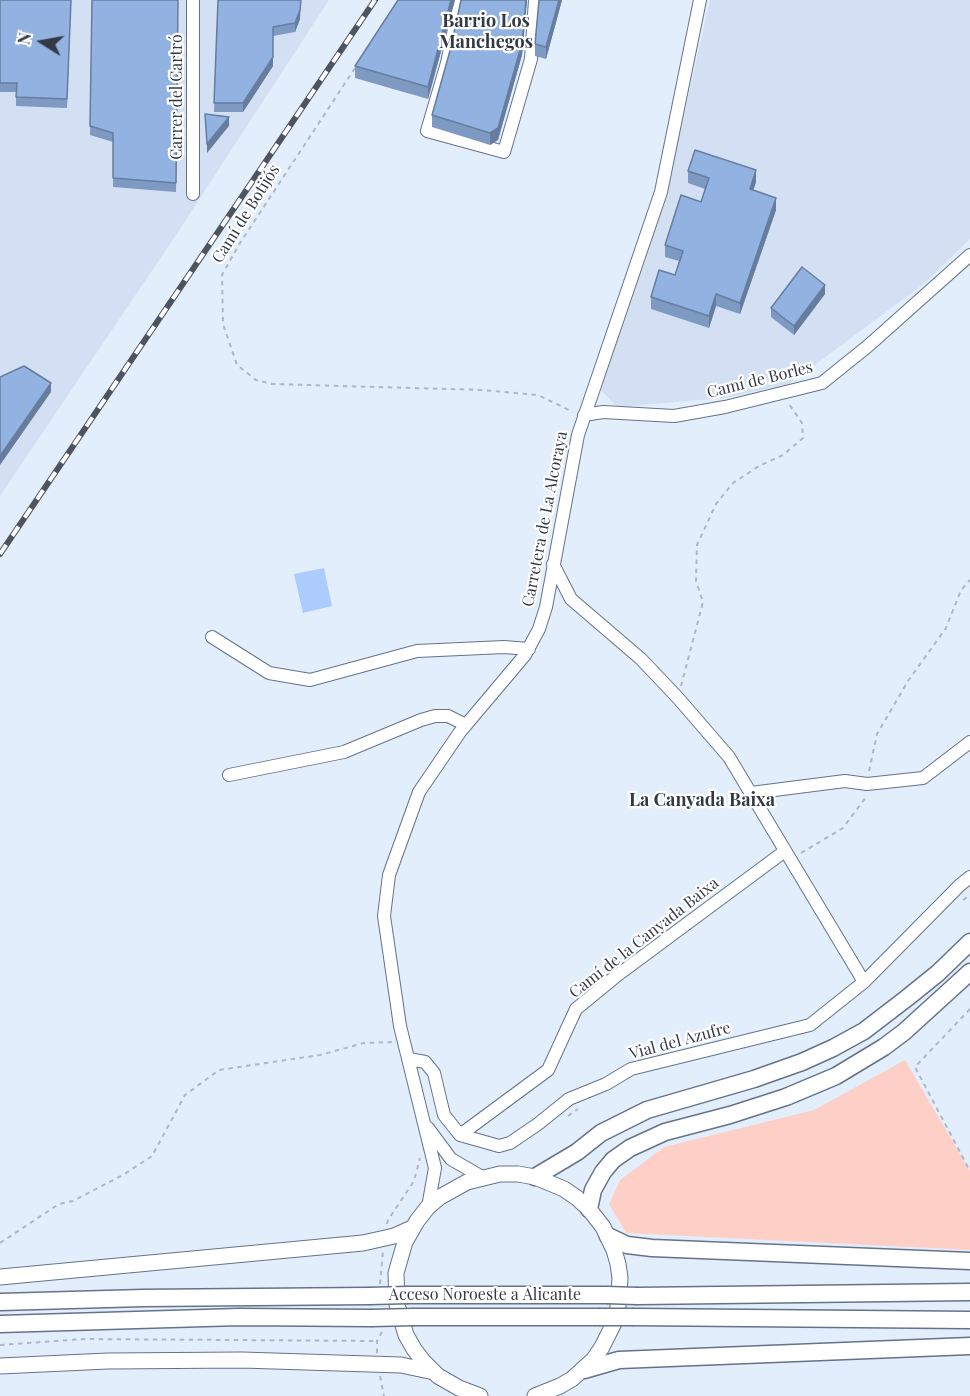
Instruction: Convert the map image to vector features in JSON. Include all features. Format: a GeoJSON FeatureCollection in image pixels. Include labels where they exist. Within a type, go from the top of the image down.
{"type":"FeatureCollection","features":[{"type":"Feature","properties":{"kind":"highway"},"geometry":{"type":"LineString","coordinates":[[535,1178],[577,1152],[601,1132],[647,1110],[754,1079],[802,1062],[864,1031],[938,973],[970,942]]}},
{"type":"Feature","properties":{"kind":"highway"},"geometry":{"type":"LineString","coordinates":[[589,1209],[593,1190],[603,1172],[630,1148],[665,1132],[786,1097],[836,1076],[904,1032],[970,972]]}},
{"type":"Feature","properties":{"kind":"highway"},"geometry":{"type":"LineString","coordinates":[[608,1236],[627,1245],[652,1248],[970,1261]]}},
{"type":"Feature","properties":{"kind":"highway","name":"Acceso Noroeste a Alicante"},"geometry":{"type":"LineString","coordinates":[[0,1302],[375,1292],[408,1295],[637,1296],[970,1292]]}},
{"type":"Feature","properties":{"kind":"highway","name":"Acceso Noroeste a Alicante"},"geometry":{"type":"LineString","coordinates":[[0,1324],[217,1317],[378,1323],[414,1317],[970,1320]]}},
{"type":"Feature","properties":{"kind":"highway"},"geometry":{"type":"LineString","coordinates":[[584,1370],[619,1360],[970,1346]]}},
{"type":"Feature","properties":{"kind":"main road"},"geometry":{"type":"LineString","coordinates":[[480,1396],[459,1388],[436,1374],[423,1361],[406,1335],[397,1305],[396,1273],[402,1250],[412,1228],[428,1207],[453,1188],[482,1177],[518,1174],[564,1189],[589,1209],[608,1236],[618,1264],[620,1278],[615,1321],[602,1347],[584,1370],[560,1386],[535,1396]]}},
{"type":"Feature","properties":{"kind":"main road"},"geometry":{"type":"LineString","coordinates":[[0,1278],[363,1243],[412,1228]]}},
{"type":"Feature","properties":{"kind":"main road"},"geometry":{"type":"LineString","coordinates":[[0,1366],[108,1360],[242,1360],[401,1365],[436,1374],[449,1396]]}},
{"type":"Feature","properties":{"kind":"street","name":"Carrer del Cartró"},"geometry":{"type":"LineString","coordinates":[[193,0],[193,194]]}},
{"type":"Feature","properties":{"kind":"street"},"geometry":{"type":"LineString","coordinates":[[460,0],[447,63],[427,131],[504,152],[531,59],[535,0]]}},
{"type":"Feature","properties":{"kind":"street","name":"Carretera de La Alcoraya"},"geometry":{"type":"LineString","coordinates":[[428,1207],[435,1168],[400,1026],[384,916],[389,875],[419,792],[466,725],[529,649],[539,629],[546,607],[578,435],[660,192],[699,0]]}},
{"type":"Feature","properties":{"kind":"street","name":"Camí de Borles"},"geometry":{"type":"LineString","coordinates":[[584,415],[603,412],[674,416],[725,407],[822,383],[868,346],[970,255]]}},
{"type":"Feature","properties":{"kind":"street"},"geometry":{"type":"LineString","coordinates":[[553,564],[571,599],[641,659],[729,757],[864,982]]}},
{"type":"Feature","properties":{"kind":"street"},"geometry":{"type":"LineString","coordinates":[[212,637],[269,674],[310,680],[417,651],[504,647],[529,649]]}},
{"type":"Feature","properties":{"kind":"street"},"geometry":{"type":"LineString","coordinates":[[229,775],[344,752],[435,716],[448,716],[466,725]]}},
{"type":"Feature","properties":{"kind":"street"},"geometry":{"type":"LineString","coordinates":[[751,793],[845,781],[867,784],[923,778],[970,742]]}},
{"type":"Feature","properties":{"kind":"street","name":"Camí de la Canyada Baixa"},"geometry":{"type":"LineString","coordinates":[[460,1135],[549,1070],[576,1009],[615,977],[788,855]]}},
{"type":"Feature","properties":{"kind":"street","name":"Vial del Azufre"},"geometry":{"type":"LineString","coordinates":[[460,1135],[499,1146],[510,1143],[569,1099],[606,1084],[632,1069],[810,1025],[864,982],[960,885],[970,878]]}},
{"type":"Feature","properties":{"kind":"street"},"geometry":{"type":"LineString","coordinates":[[409,1059],[425,1062],[434,1073],[444,1115],[460,1135]]}},
{"type":"Feature","properties":{"kind":"street"},"geometry":{"type":"LineString","coordinates":[[423,1119],[451,1160],[482,1177]]}},
{"type":"Feature","properties":{"kind":"path","name":"Camí de Botijós"},"geometry":{"type":"LineString","coordinates":[[357,66],[240,243],[222,275],[223,324],[237,365],[256,380],[272,384],[482,390],[538,395],[584,415]]}},
{"type":"Feature","properties":{"kind":"path"},"geometry":{"type":"LineString","coordinates":[[678,698],[703,602],[696,581],[697,545],[716,504],[733,483],[759,466],[783,455],[803,438],[802,423],[782,394]]}},
{"type":"Feature","properties":{"kind":"path"},"geometry":{"type":"LineString","coordinates":[[788,855],[843,828],[869,794],[867,784],[877,734],[908,681],[946,628],[961,590],[970,580]]}},
{"type":"Feature","properties":{"kind":"path"},"geometry":{"type":"LineString","coordinates":[[960,902],[970,895]]}},
{"type":"Feature","properties":{"kind":"path"},"geometry":{"type":"LineString","coordinates":[[970,1009],[915,1067],[970,1171]]}},
{"type":"Feature","properties":{"kind":"path"},"geometry":{"type":"LineString","coordinates":[[0,1243],[59,1204],[73,1201],[123,1175],[152,1156],[185,1095],[219,1070],[320,1055],[364,1043],[404,1042]]}},
{"type":"Feature","properties":{"kind":"path"},"geometry":{"type":"LineString","coordinates":[[564,1119],[581,1107]]}},
{"type":"Feature","properties":{"kind":"path"},"geometry":{"type":"LineString","coordinates":[[375,1292],[388,1220],[414,1181],[419,1159],[431,1152]]}},
{"type":"Feature","properties":{"kind":"path"},"geometry":{"type":"LineString","coordinates":[[0,1345],[84,1339],[376,1341],[378,1323]]}},
{"type":"Feature","properties":{"kind":"shaded area"},"geometry":{"type":"Polygon","coordinates":[[[0,0],[329,0],[176,235],[0,496],[0,0]]]}},
{"type":"Feature","properties":{"kind":"shaded area"},"geometry":{"type":"Polygon","coordinates":[[[710,0],[970,0],[970,239],[925,283],[789,384],[724,398],[617,407],[600,389],[668,185],[710,0]]]}},
{"type":"Feature","properties":{"kind":"shaded area"},"geometry":{"type":"Polygon","coordinates":[[[905,1060],[970,1171],[970,1250],[626,1233],[609,1204],[620,1180],[664,1147],[814,1110],[905,1060]]]}},
{"type":"Feature","properties":{"kind":"water"},"geometry":{"type":"Polygon","coordinates":[[[324,568],[332,606],[303,613],[294,574],[324,568]]]}},
{"type":"Feature","properties":{"kind":"building"},"geometry":{"type":"Polygon","coordinates":[[[0,0],[71,0],[67,99],[16,97],[17,83],[0,83],[0,0]]]}},
{"type":"Feature","properties":{"kind":"building"},"geometry":{"type":"Polygon","coordinates":[[[92,0],[178,0],[176,183],[113,178],[113,133],[90,126],[92,0]]]}},
{"type":"Feature","properties":{"kind":"building"},"geometry":{"type":"Polygon","coordinates":[[[218,0],[301,0],[295,23],[273,27],[273,57],[243,103],[214,103],[218,0]]]}},
{"type":"Feature","properties":{"kind":"building"},"geometry":{"type":"Polygon","coordinates":[[[398,0],[451,0],[428,87],[355,66],[398,0]]]}},
{"type":"Feature","properties":{"kind":"building"},"geometry":{"type":"Polygon","coordinates":[[[461,0],[526,0],[522,43],[498,128],[490,133],[432,115],[461,0]]]}},
{"type":"Feature","properties":{"kind":"building"},"geometry":{"type":"Polygon","coordinates":[[[539,0],[559,0],[546,47],[535,44],[539,0]]]}},
{"type":"Feature","properties":{"kind":"building"},"geometry":{"type":"Polygon","coordinates":[[[205,114],[229,117],[207,144],[205,114]]]}},
{"type":"Feature","properties":{"kind":"building"},"geometry":{"type":"Polygon","coordinates":[[[695,150],[756,170],[750,189],[776,198],[740,303],[716,294],[709,316],[651,297],[659,270],[675,275],[683,251],[665,245],[681,195],[701,202],[709,178],[688,171],[695,150]]]}},
{"type":"Feature","properties":{"kind":"building"},"geometry":{"type":"Polygon","coordinates":[[[802,267],[825,285],[794,326],[771,308],[802,267]]]}},
{"type":"Feature","properties":{"kind":"building"},"geometry":{"type":"Polygon","coordinates":[[[24,366],[51,383],[0,456],[0,377],[24,366]]]}},
{"type":"Feature","properties":{"kind":"railway"},"geometry":{"type":"LineString","coordinates":[[0,554],[375,0]]}},
{"type":"Feature","properties":{"kind":"district","name":"Barrio Los Manchegos"},"geometry":{"type":"Point","coordinates":[486,31]}},
{"type":"Feature","properties":{"kind":"district","name":"La Canyada Baixa"},"geometry":{"type":"Point","coordinates":[702,800]}}]}
